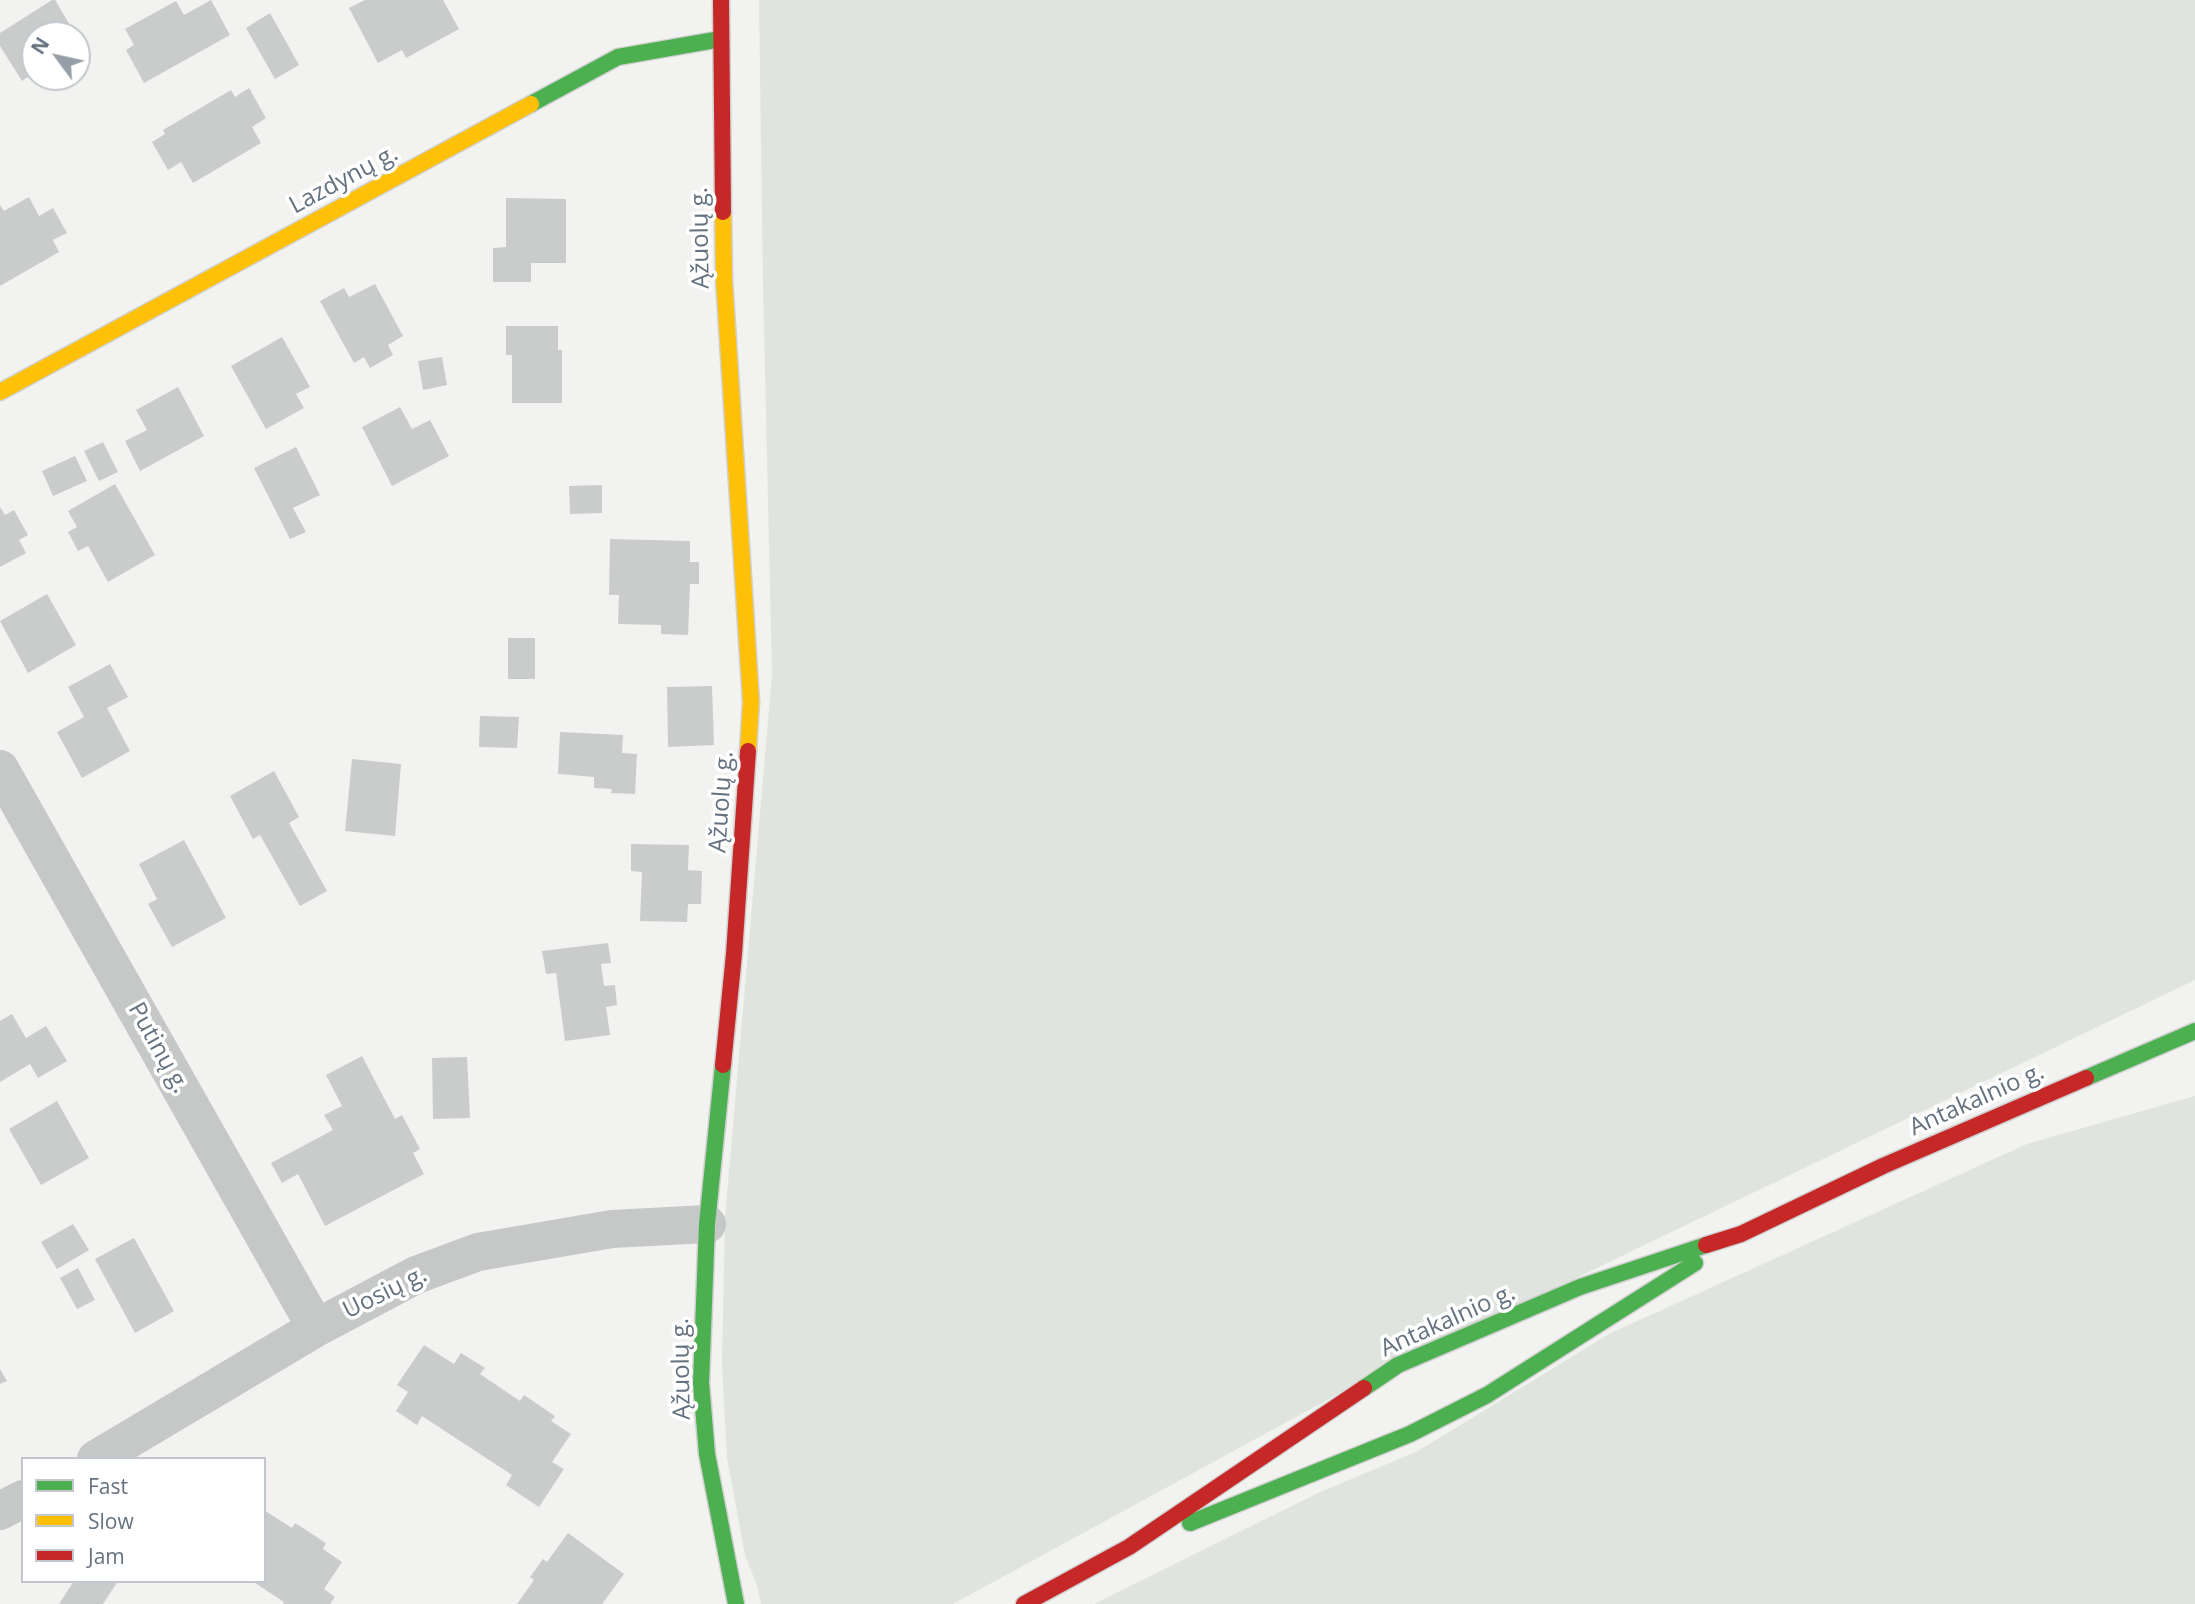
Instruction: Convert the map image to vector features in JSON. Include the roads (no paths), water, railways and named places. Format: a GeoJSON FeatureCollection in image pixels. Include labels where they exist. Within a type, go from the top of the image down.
{"type":"FeatureCollection","features":[{"type":"Feature","properties":{"kind":"street","name":"Ąžuolų g."},"geometry":{"type":"LineString","coordinates":[[721,0],[723,279],[751,702],[734,954],[707,1224],[701,1383],[707,1454],[736,1604]]}},
{"type":"Feature","properties":{"kind":"street","name":"Lazdynų g."},"geometry":{"type":"LineString","coordinates":[[0,392],[618,57],[721,39]]}},
{"type":"Feature","properties":{"kind":"street","name":"Putinų g."},"geometry":{"type":"LineString","coordinates":[[0,769],[316,1328]]}},
{"type":"Feature","properties":{"kind":"street","name":"Antakalnio g."},"geometry":{"type":"LineString","coordinates":[[1129,1547],[1410,1434],[1487,1395],[1741,1234],[1883,1166],[2195,1031]]}},
{"type":"Feature","properties":{"kind":"street","name":"Uosių g."},"geometry":{"type":"LineString","coordinates":[[99,1457],[316,1328],[416,1275],[478,1252],[612,1228],[707,1224]]}},
{"type":"Feature","properties":{"kind":"street","name":"Antakalnio g."},"geometry":{"type":"LineString","coordinates":[[1024,1604],[1129,1547],[1398,1365],[1580,1287],[1741,1234]]}},
{"type":"Feature","properties":{"kind":"street"},"geometry":{"type":"LineString","coordinates":[[0,1511],[21,1500]]}}]}
